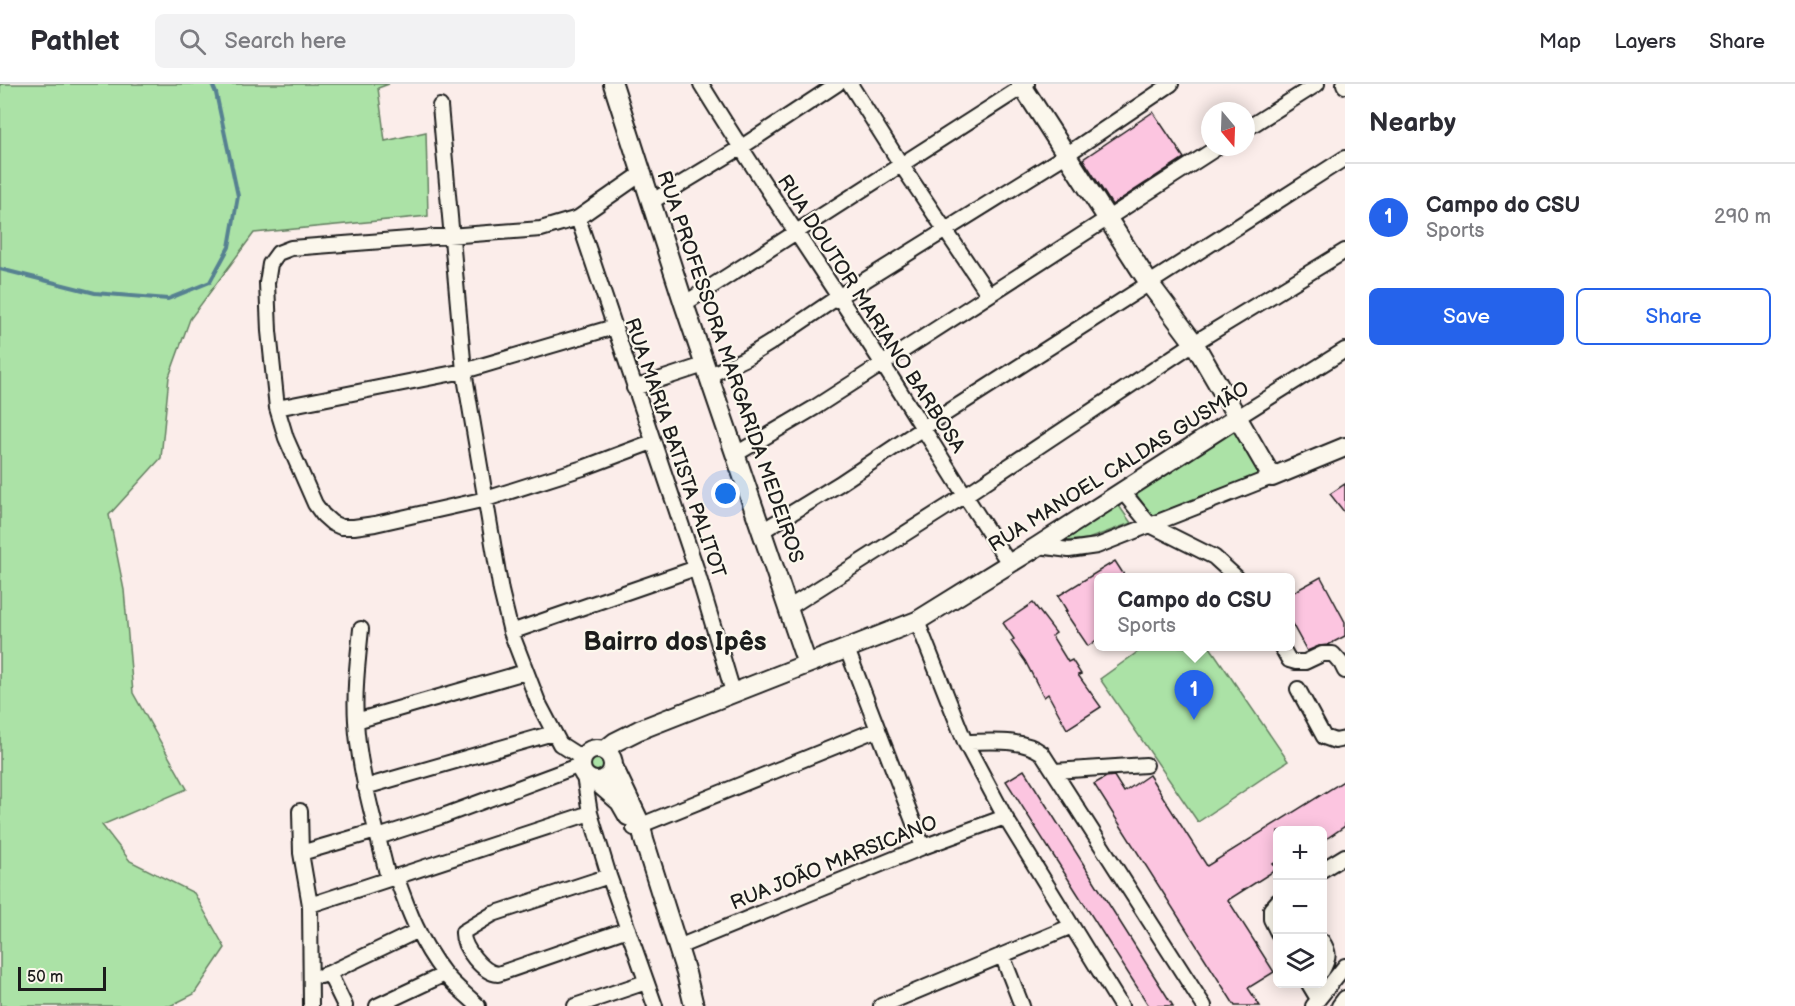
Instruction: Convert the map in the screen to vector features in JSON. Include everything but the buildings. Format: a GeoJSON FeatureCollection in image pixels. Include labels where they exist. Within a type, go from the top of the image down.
{"type":"FeatureCollection","features":[{"type":"Feature","properties":{"kind":"main road","name":"RUA PROFESSORA MARGARIDA MEDEIROS"},"geometry":{"type":"LineString","coordinates":[[613,84],[706,370],[807,664]]}},
{"type":"Feature","properties":{"kind":"main road"},"geometry":{"type":"LineString","coordinates":[[1023,85],[1149,283],[1194,343],[1272,477],[1345,447]]}},
{"type":"Feature","properties":{"kind":"main road","name":"RUA MANOEL CALDAS GUSMÃO"},"geometry":{"type":"LineString","coordinates":[[609,758],[625,737],[733,692],[917,621],[1238,417]]}},
{"type":"Feature","properties":{"kind":"main road"},"geometry":{"type":"LineString","coordinates":[[586,770],[592,749],[609,758],[639,831],[678,947],[694,1006]]}},
{"type":"Feature","properties":{"kind":"main road"},"geometry":{"type":"LineString","coordinates":[[586,770],[608,777],[609,758]]}},
{"type":"Feature","properties":{"kind":"main road"},"geometry":{"type":"LineString","coordinates":[[586,770],[620,802],[639,831]]}},
{"type":"Feature","properties":{"kind":"street","name":"RUA DOUTOR MARIANO BARBOSA"},"geometry":{"type":"LineString","coordinates":[[701,84],[740,148],[882,363],[964,496],[1009,563]]}},
{"type":"Feature","properties":{"kind":"street"},"geometry":{"type":"LineString","coordinates":[[651,202],[740,148],[837,84]]}},
{"type":"Feature","properties":{"kind":"street"},"geometry":{"type":"LineString","coordinates":[[850,84],[989,295]]}},
{"type":"Feature","properties":{"kind":"street"},"geometry":{"type":"LineString","coordinates":[[634,388],[744,359],[945,229],[1066,155],[1171,84]]}},
{"type":"Feature","properties":{"kind":"street"},"geometry":{"type":"LineString","coordinates":[[1255,123],[1317,84]]}},
{"type":"Feature","properties":{"kind":"street"},"geometry":{"type":"LineString","coordinates":[[684,304],[902,166],[1023,85]]}},
{"type":"Feature","properties":{"kind":"street"},"geometry":{"type":"LineString","coordinates":[[440,106],[464,371],[501,591],[511,632],[525,672],[553,734],[586,770],[590,813],[609,876],[655,1006]]}},
{"type":"Feature","properties":{"kind":"street"},"geometry":{"type":"LineString","coordinates":[[736,454],[814,408],[1204,156]]}},
{"type":"Feature","properties":{"kind":"street"},"geometry":{"type":"LineString","coordinates":[[762,531],[839,484],[1345,158]]}},
{"type":"Feature","properties":{"kind":"street"},"geometry":{"type":"LineString","coordinates":[[641,174],[578,218],[553,227],[524,232],[291,248],[278,253],[270,264],[267,284],[277,408],[286,438],[315,504],[332,523],[354,527],[486,499],[583,468],[652,442]]}},
{"type":"Feature","properties":{"kind":"street","name":"RUA MARIA BATISTA PALITOT"},"geometry":{"type":"LineString","coordinates":[[578,218],[696,568],[733,692]]}},
{"type":"Feature","properties":{"kind":"street"},"geometry":{"type":"LineString","coordinates":[[788,608],[964,496],[1194,343],[1345,251]]}},
{"type":"Feature","properties":{"kind":"street"},"geometry":{"type":"LineString","coordinates":[[277,408],[464,371],[614,327]]}},
{"type":"Feature","properties":{"kind":"street","name":"RUA MANOEL CALDAS GUSMÃO"},"geometry":{"type":"LineString","coordinates":[[1238,417],[1345,350]]}},
{"type":"Feature","properties":{"kind":"street"},"geometry":{"type":"LineString","coordinates":[[1038,546],[1069,550],[1097,546],[1272,477]]}},
{"type":"Feature","properties":{"kind":"street"},"geometry":{"type":"LineString","coordinates":[[1122,491],[1150,525],[1214,557],[1232,573]]}},
{"type":"Feature","properties":{"kind":"street"},"geometry":{"type":"LineString","coordinates":[[511,632],[696,568]]}},
{"type":"Feature","properties":{"kind":"street"},"geometry":{"type":"LineString","coordinates":[[917,621],[965,742],[1005,817],[1121,1006]]}},
{"type":"Feature","properties":{"kind":"street"},"geometry":{"type":"LineString","coordinates":[[361,629],[356,679],[356,721],[365,788],[377,834],[392,877],[417,931],[444,974],[478,1006]]}},
{"type":"Feature","properties":{"kind":"street"},"geometry":{"type":"LineString","coordinates":[[847,649],[923,847]]}},
{"type":"Feature","properties":{"kind":"street"},"geometry":{"type":"LineString","coordinates":[[1284,651],[1289,660],[1296,662],[1305,662],[1322,654],[1333,654],[1345,671]]}},
{"type":"Feature","properties":{"kind":"street"},"geometry":{"type":"LineString","coordinates":[[356,721],[525,672]]}},
{"type":"Feature","properties":{"kind":"street"},"geometry":{"type":"LineString","coordinates":[[1298,689],[1324,736],[1335,741],[1345,739]]}},
{"type":"Feature","properties":{"kind":"street"},"geometry":{"type":"LineString","coordinates":[[639,831],[878,729]]}},
{"type":"Feature","properties":{"kind":"street"},"geometry":{"type":"LineString","coordinates":[[365,788],[553,734]]}},
{"type":"Feature","properties":{"kind":"street"},"geometry":{"type":"LineString","coordinates":[[965,742],[1002,742],[1030,746],[1042,753],[1204,1006]]}},
{"type":"Feature","properties":{"kind":"street"},"geometry":{"type":"LineString","coordinates":[[1055,771],[1146,765]]}},
{"type":"Feature","properties":{"kind":"street"},"geometry":{"type":"LineString","coordinates":[[301,853],[443,816],[586,770]]}},
{"type":"Feature","properties":{"kind":"street"},"geometry":{"type":"LineString","coordinates":[[300,812],[301,853],[310,905],[311,1006]]}},
{"type":"Feature","properties":{"kind":"street"},"geometry":{"type":"LineString","coordinates":[[310,905],[590,813]]}},
{"type":"Feature","properties":{"kind":"street","name":"RUA JOÃO MARSICANO"},"geometry":{"type":"LineString","coordinates":[[678,947],[923,847],[1005,817]]}},
{"type":"Feature","properties":{"kind":"street"},"geometry":{"type":"LineString","coordinates":[[1327,867],[1345,856]]}},
{"type":"Feature","properties":{"kind":"street"},"geometry":{"type":"LineString","coordinates":[[609,876],[493,914],[468,927],[462,935],[484,969],[495,975],[628,929]]}},
{"type":"Feature","properties":{"kind":"street"},"geometry":{"type":"LineString","coordinates":[[1273,907],[1271,909],[1273,921]]}},
{"type":"Feature","properties":{"kind":"street"},"geometry":{"type":"LineString","coordinates":[[881,1006],[1072,926]]}},
{"type":"Feature","properties":{"kind":"street"},"geometry":{"type":"LineString","coordinates":[[311,979],[329,973],[417,931]]}},
{"type":"Feature","properties":{"kind":"street"},"geometry":{"type":"LineString","coordinates":[[1002,955],[1022,1006]]}},
{"type":"Feature","properties":{"kind":"street"},"geometry":{"type":"LineString","coordinates":[[1314,992],[1345,966]]}},
{"type":"Feature","properties":{"kind":"street"},"geometry":{"type":"LineString","coordinates":[[329,973],[345,1006]]}},
{"type":"Feature","properties":{"kind":"street"},"geometry":{"type":"LineString","coordinates":[[378,1006],[444,974]]}},
{"type":"Feature","properties":{"kind":"street"},"geometry":{"type":"LineString","coordinates":[[574,1006],[646,982]]}},
{"type":"Feature","properties":{"kind":"street"},"geometry":{"type":"LineString","coordinates":[[1339,1006],[1345,998]]}},
{"type":"Feature","properties":{"kind":"green space"},"geometry":{"type":"Polygon","coordinates":[[[0,84],[389,84],[378,88],[385,141],[426,132],[428,216],[254,233],[190,319],[169,377],[161,458],[109,515],[124,590],[133,693],[187,789],[102,825],[130,861],[194,893],[225,948],[194,994],[170,1006],[0,1006],[0,84]]]}},
{"type":"Feature","properties":{"kind":"green space"},"geometry":{"type":"Polygon","coordinates":[[[1236,425],[1264,477],[1154,519],[1134,491],[1236,425]]]}},
{"type":"Feature","properties":{"kind":"green space"},"geometry":{"type":"Polygon","coordinates":[[[1117,503],[1131,523],[1088,539],[1054,542],[1117,503]]]}},
{"type":"Feature","properties":{"kind":"green space"},"geometry":{"type":"Polygon","coordinates":[[[1139,651],[1213,651],[1288,761],[1198,822],[1100,679],[1139,651]]]}},
{"type":"Feature","properties":{"kind":"green space"},"geometry":{"type":"Polygon","coordinates":[[[593,756],[601,756],[606,761],[604,772],[593,774],[588,769],[588,761],[593,756]]]}},
{"type":"Feature","properties":{"kind":"waterway"},"geometry":{"type":"LineString","coordinates":[[0,269],[95,293],[168,299],[210,282],[229,247],[238,196],[216,93],[212,84]]}},
{"type":"Feature","properties":{"kind":"place","name":"Campo do CSU"},"geometry":{"type":"Point","coordinates":[1194,720]}},
{"type":"Feature","properties":{"kind":"district","name":"Bairro dos Ipês"},"geometry":{"type":"Point","coordinates":[675,642]}}]}
